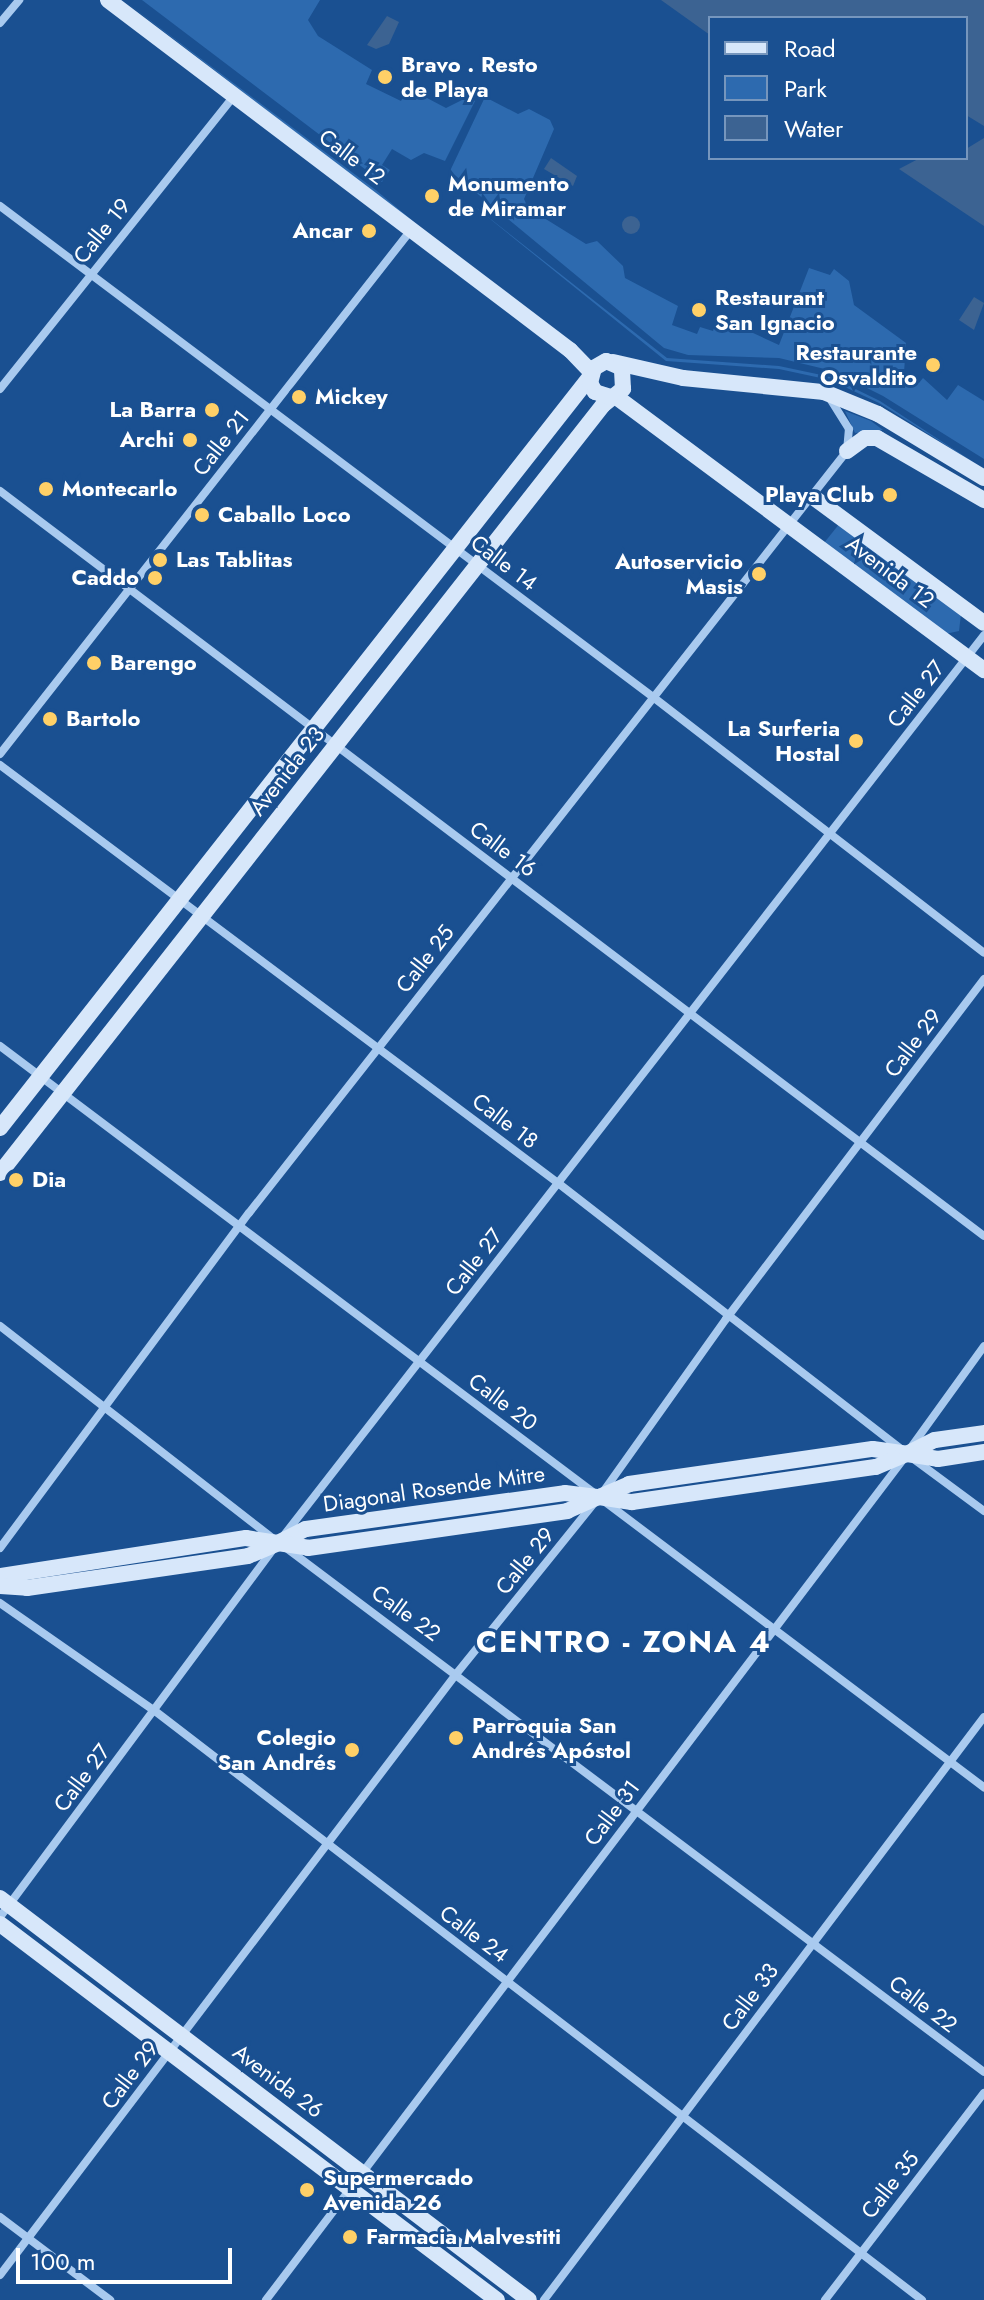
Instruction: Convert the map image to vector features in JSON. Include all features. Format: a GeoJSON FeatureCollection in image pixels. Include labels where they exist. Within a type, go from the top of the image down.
{"type":"FeatureCollection","features":[{"type":"Feature","properties":{"kind":"main road","name":"Calle 12"},"geometry":{"type":"LineString","coordinates":[[108,0],[570,350],[590,375],[595,392],[612,396]]}},
{"type":"Feature","properties":{"kind":"main road","name":"Calle 12"},"geometry":{"type":"LineString","coordinates":[[570,350],[683,378],[824,392],[878,414],[984,478]]}},
{"type":"Feature","properties":{"kind":"main road","name":"Avenida 23"},"geometry":{"type":"LineString","coordinates":[[0,1128],[590,375],[610,361]]}},
{"type":"Feature","properties":{"kind":"main road"},"geometry":{"type":"LineString","coordinates":[[610,361],[626,378],[612,396]]}},
{"type":"Feature","properties":{"kind":"main road","name":"Avenida 23"},"geometry":{"type":"LineString","coordinates":[[0,1173],[612,396]]}},
{"type":"Feature","properties":{"kind":"main road","name":"Avenida 12"},"geometry":{"type":"LineString","coordinates":[[612,396],[792,525],[984,670]]}},
{"type":"Feature","properties":{"kind":"main road"},"geometry":{"type":"LineString","coordinates":[[847,451],[865,438],[877,438],[984,500]]}},
{"type":"Feature","properties":{"kind":"main road","name":"Avenida 12"},"geometry":{"type":"LineString","coordinates":[[813,497],[984,623]]}},
{"type":"Feature","properties":{"kind":"main road","name":"Diagonal Rosende Mitre"},"geometry":{"type":"LineString","coordinates":[[0,1576],[246,1538],[308,1548],[567,1511],[599,1497],[632,1502],[677,1496],[876,1467],[935,1440],[984,1433]]}},
{"type":"Feature","properties":{"kind":"main road","name":"Diagonal Rosende Mitre"},"geometry":{"type":"LineString","coordinates":[[907,1454],[938,1459],[984,1452]]}},
{"type":"Feature","properties":{"kind":"main road","name":"Diagonal Rosende Mitre"},"geometry":{"type":"LineString","coordinates":[[0,1586],[27,1588],[248,1556],[278,1543]]}},
{"type":"Feature","properties":{"kind":"main road","name":"Avenida 26"},"geometry":{"type":"LineString","coordinates":[[3,1907],[182,2036],[529,2300]]}},
{"type":"Feature","properties":{"kind":"main road","name":"Avenida 26"},"geometry":{"type":"LineString","coordinates":[[0,1924],[497,2300]]}},
{"type":"Feature","properties":{"kind":"street"},"geometry":{"type":"LineString","coordinates":[[0,23],[19,0]]}},
{"type":"Feature","properties":{"kind":"street","name":"Calle 19"},"geometry":{"type":"LineString","coordinates":[[0,389],[234,96]]}},
{"type":"Feature","properties":{"kind":"street","name":"Calle 14"},"geometry":{"type":"LineString","coordinates":[[0,206],[653,697],[984,953]]}},
{"type":"Feature","properties":{"kind":"street","name":"Calle 21"},"geometry":{"type":"LineString","coordinates":[[0,754],[411,230]]}},
{"type":"Feature","properties":{"kind":"street"},"geometry":{"type":"LineString","coordinates":[[824,392],[845,419],[847,451]]}},
{"type":"Feature","properties":{"kind":"street","name":"Calle 25"},"geometry":{"type":"LineString","coordinates":[[0,1548],[241,1224],[847,451]]}},
{"type":"Feature","properties":{"kind":"street","name":"Calle 16"},"geometry":{"type":"LineString","coordinates":[[0,491],[984,1236]]}},
{"type":"Feature","properties":{"kind":"street","name":"Calle 27"},"geometry":{"type":"LineString","coordinates":[[3,1907],[155,1711],[278,1543],[984,635]]}},
{"type":"Feature","properties":{"kind":"street","name":"Calle 18"},"geometry":{"type":"LineString","coordinates":[[0,765],[558,1183],[726,1319],[984,1511]]}},
{"type":"Feature","properties":{"kind":"street","name":"Calle 29"},"geometry":{"type":"LineString","coordinates":[[0,2275],[457,1673],[599,1497],[726,1319],[984,979]]}},
{"type":"Feature","properties":{"kind":"street","name":"Calle 20"},"geometry":{"type":"LineString","coordinates":[[0,1046],[241,1224],[984,1787]]}},
{"type":"Feature","properties":{"kind":"street","name":"Calle 22"},"geometry":{"type":"LineString","coordinates":[[0,1326],[106,1405],[278,1543],[457,1673],[984,2072]]}},
{"type":"Feature","properties":{"kind":"street","name":"Calle 31"},"geometry":{"type":"LineString","coordinates":[[266,2300],[907,1454],[984,1346]]}},
{"type":"Feature","properties":{"kind":"street","name":"Calle 24"},"geometry":{"type":"LineString","coordinates":[[0,1603],[155,1711],[922,2300]]}},
{"type":"Feature","properties":{"kind":"street","name":"Calle 33"},"geometry":{"type":"LineString","coordinates":[[544,2300],[984,1717]]}},
{"type":"Feature","properties":{"kind":"street","name":"Calle 35"},"geometry":{"type":"LineString","coordinates":[[825,2300],[984,2093]]}},
{"type":"Feature","properties":{"kind":"street"},"geometry":{"type":"LineString","coordinates":[[0,2217],[110,2300]]}},
{"type":"Feature","properties":{"kind":"green space"},"geometry":{"type":"Polygon","coordinates":[[[123,0],[377,191],[420,228],[123,0]]]}},
{"type":"Feature","properties":{"kind":"green space"},"geometry":{"type":"Polygon","coordinates":[[[142,0],[320,0],[308,20],[318,36],[372,70],[366,84],[401,101],[408,88],[446,108],[468,97],[475,101],[445,161],[424,153],[411,160],[392,149],[382,165],[390,170],[382,182],[142,0]]]}},
{"type":"Feature","properties":{"kind":"green space"},"geometry":{"type":"Polygon","coordinates":[[[485,97],[518,114],[529,109],[550,120],[554,129],[524,199],[528,208],[586,244],[597,241],[623,266],[625,278],[678,306],[672,325],[697,334],[700,327],[713,331],[718,317],[779,345],[809,268],[830,275],[834,269],[849,281],[854,305],[906,343],[904,373],[919,383],[923,378],[947,400],[958,385],[984,401],[984,459],[883,396],[833,371],[779,358],[688,355],[664,348],[450,171],[485,97]]]}},
{"type":"Feature","properties":{"kind":"green space"},"geometry":{"type":"Polygon","coordinates":[[[469,202],[667,358],[779,366],[831,377],[880,401],[984,469],[879,403],[830,380],[779,369],[666,361],[469,202]]]}},
{"type":"Feature","properties":{"kind":"green space"},"geometry":{"type":"Polygon","coordinates":[[[845,411],[871,421],[883,430],[855,433],[845,411]]]}},
{"type":"Feature","properties":{"kind":"green space"},"geometry":{"type":"Polygon","coordinates":[[[840,523],[961,614],[959,631],[945,634],[824,543],[840,523]]]}},
{"type":"Feature","properties":{"kind":"water"},"geometry":{"type":"Polygon","coordinates":[[[661,0],[984,0],[984,126],[968,116],[968,16],[708,16],[708,34],[661,0]]]}},
{"type":"Feature","properties":{"kind":"water"},"geometry":{"type":"Polygon","coordinates":[[[387,16],[399,22],[389,44],[376,49],[367,45],[387,16]]]}},
{"type":"Feature","properties":{"kind":"water"},"geometry":{"type":"Polygon","coordinates":[[[984,138],[984,226],[899,169],[916,160],[968,160],[968,148],[984,138]]]}},
{"type":"Feature","properties":{"kind":"water"},"geometry":{"type":"Polygon","coordinates":[[[551,158],[577,176],[573,186],[544,169],[551,158]]]}},
{"type":"Feature","properties":{"kind":"water"},"geometry":{"type":"Polygon","coordinates":[[[627,216],[635,216],[640,225],[638,232],[627,234],[622,229],[622,221],[627,216]]]}},
{"type":"Feature","properties":{"kind":"water"},"geometry":{"type":"Polygon","coordinates":[[[974,297],[984,303],[974,330],[959,320],[974,297]]]}},
{"type":"Feature","properties":{"kind":"place","name":"Bravo . Resto de Playa"},"geometry":{"type":"Point","coordinates":[385,77]}},
{"type":"Feature","properties":{"kind":"place","name":"Monumento de Miramar"},"geometry":{"type":"Point","coordinates":[432,196]}},
{"type":"Feature","properties":{"kind":"place","name":"Ancar"},"geometry":{"type":"Point","coordinates":[369,231]}},
{"type":"Feature","properties":{"kind":"place","name":"Restaurant San Ignacio"},"geometry":{"type":"Point","coordinates":[699,310]}},
{"type":"Feature","properties":{"kind":"place","name":"Restaurante Osvaldito"},"geometry":{"type":"Point","coordinates":[933,365]}},
{"type":"Feature","properties":{"kind":"place","name":"Mickey"},"geometry":{"type":"Point","coordinates":[299,397]}},
{"type":"Feature","properties":{"kind":"place","name":"La Barra"},"geometry":{"type":"Point","coordinates":[212,410]}},
{"type":"Feature","properties":{"kind":"place","name":"Archi"},"geometry":{"type":"Point","coordinates":[190,440]}},
{"type":"Feature","properties":{"kind":"place","name":"Montecarlo"},"geometry":{"type":"Point","coordinates":[46,489]}},
{"type":"Feature","properties":{"kind":"place","name":"Playa Club"},"geometry":{"type":"Point","coordinates":[890,495]}},
{"type":"Feature","properties":{"kind":"place","name":"Caballo Loco"},"geometry":{"type":"Point","coordinates":[202,515]}},
{"type":"Feature","properties":{"kind":"place","name":"Las Tablitas"},"geometry":{"type":"Point","coordinates":[160,560]}},
{"type":"Feature","properties":{"kind":"place","name":"Autoservicio Masis"},"geometry":{"type":"Point","coordinates":[759,574]}},
{"type":"Feature","properties":{"kind":"place","name":"Caddo"},"geometry":{"type":"Point","coordinates":[155,578]}},
{"type":"Feature","properties":{"kind":"place","name":"Barengo"},"geometry":{"type":"Point","coordinates":[94,663]}},
{"type":"Feature","properties":{"kind":"place","name":"Bartolo"},"geometry":{"type":"Point","coordinates":[50,719]}},
{"type":"Feature","properties":{"kind":"place","name":"La Surferia Hostal"},"geometry":{"type":"Point","coordinates":[856,741]}},
{"type":"Feature","properties":{"kind":"place","name":"Dia"},"geometry":{"type":"Point","coordinates":[16,1180]}},
{"type":"Feature","properties":{"kind":"place","name":"Parroquia San Andrés Apóstol"},"geometry":{"type":"Point","coordinates":[456,1738]}},
{"type":"Feature","properties":{"kind":"place","name":"Colegio San Andrés"},"geometry":{"type":"Point","coordinates":[352,1750]}},
{"type":"Feature","properties":{"kind":"place","name":"Supermercado Avenida 26"},"geometry":{"type":"Point","coordinates":[307,2190]}},
{"type":"Feature","properties":{"kind":"place","name":"Farmacia Malvestiti"},"geometry":{"type":"Point","coordinates":[350,2237]}},
{"type":"Feature","properties":{"kind":"district","name":"CENTRO - ZONA 4"},"geometry":{"type":"Point","coordinates":[624,1642]}}]}
